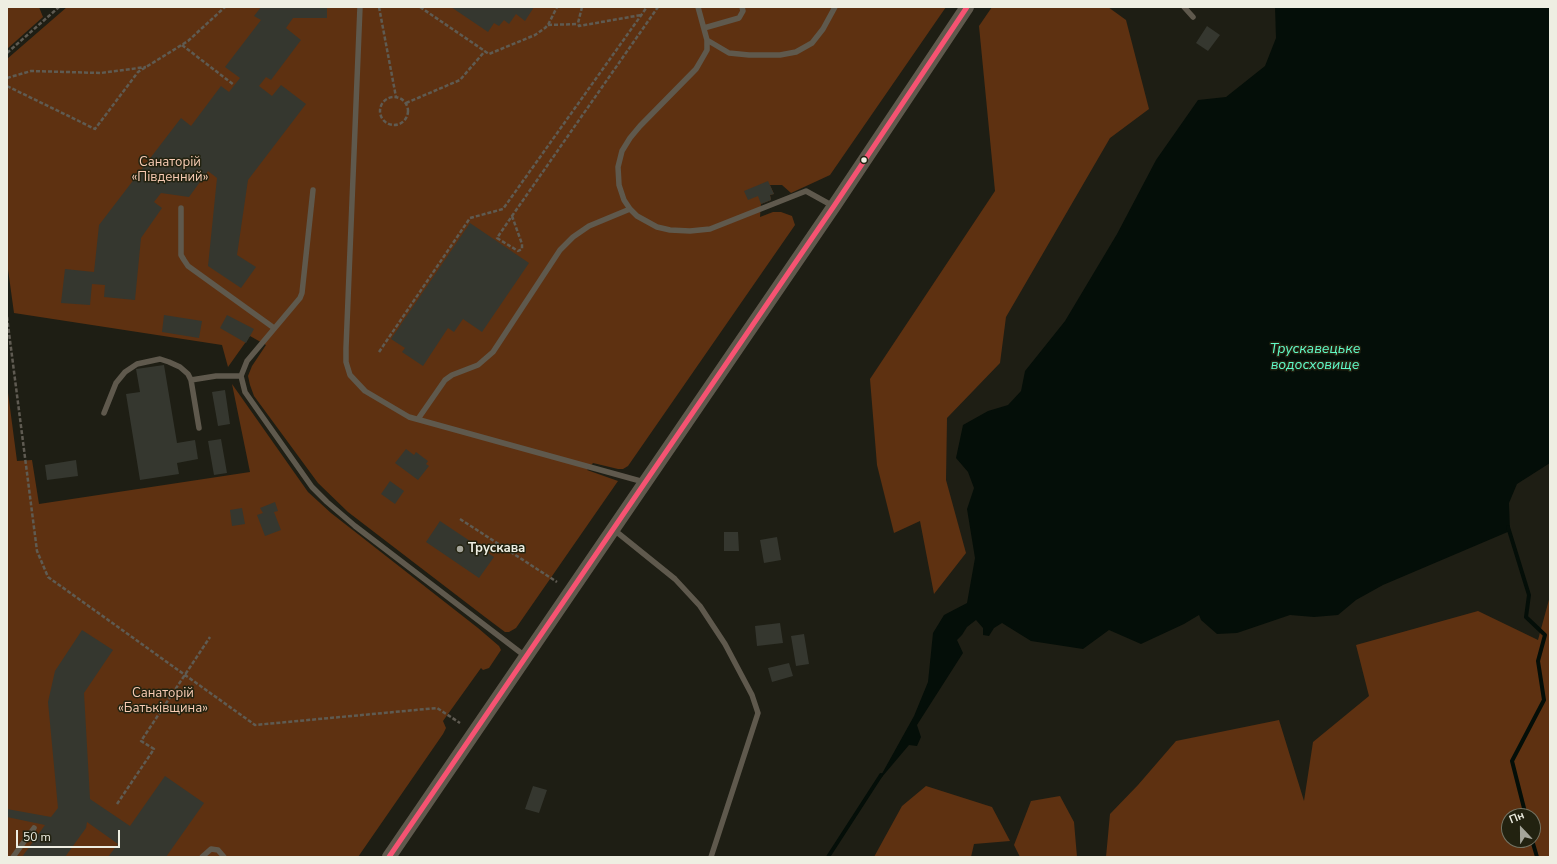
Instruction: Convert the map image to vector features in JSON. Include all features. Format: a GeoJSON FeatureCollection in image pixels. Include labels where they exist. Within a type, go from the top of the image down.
{"type":"FeatureCollection","features":[{"type":"Feature","properties":{"kind":"street"},"geometry":{"type":"LineString","coordinates":[[389,857],[834,206],[967,7]]}},
{"type":"Feature","properties":{"kind":"lane"},"geometry":{"type":"LineString","coordinates":[[360,7],[346,362],[350,375],[365,391],[403,414],[644,482]]}},
{"type":"Feature","properties":{"kind":"lane"},"geometry":{"type":"LineString","coordinates":[[698,7],[707,40],[706,50],[696,70],[640,126],[622,151],[618,167],[619,185],[624,200],[630,209],[637,216],[657,226],[670,230],[690,231],[710,229],[806,191],[834,206]]}},
{"type":"Feature","properties":{"kind":"lane"},"geometry":{"type":"LineString","coordinates":[[704,28],[739,18],[743,11],[742,7]]}},
{"type":"Feature","properties":{"kind":"lane"},"geometry":{"type":"LineString","coordinates":[[707,40],[730,53],[749,55],[780,55],[796,52],[812,43],[823,29],[835,7]]}},
{"type":"Feature","properties":{"kind":"lane"},"geometry":{"type":"LineString","coordinates":[[1184,7],[1193,17]]}},
{"type":"Feature","properties":{"kind":"lane"},"geometry":{"type":"LineString","coordinates":[[313,190],[302,293],[300,298],[248,361],[241,376],[242,384],[248,397],[312,487],[327,502],[355,526],[525,656]]}},
{"type":"Feature","properties":{"kind":"lane"},"geometry":{"type":"LineString","coordinates":[[181,208],[181,255],[188,266],[274,328]]}},
{"type":"Feature","properties":{"kind":"lane"},"geometry":{"type":"LineString","coordinates":[[418,419],[445,380],[452,375],[478,365],[493,352],[560,250],[589,226],[630,209]]}},
{"type":"Feature","properties":{"kind":"lane"},"geometry":{"type":"LineString","coordinates":[[104,413],[116,383],[125,372],[137,364],[160,360],[169,362],[184,370],[188,374],[191,380],[198,428]]}},
{"type":"Feature","properties":{"kind":"lane"},"geometry":{"type":"LineString","coordinates":[[191,380],[216,376],[241,376]]}},
{"type":"Feature","properties":{"kind":"lane"},"geometry":{"type":"LineString","coordinates":[[613,529],[675,579],[700,606],[725,644],[752,695],[758,714],[711,857]]}},
{"type":"Feature","properties":{"kind":"lane"},"geometry":{"type":"LineString","coordinates":[[13,857],[34,828]]}},
{"type":"Feature","properties":{"kind":"lane"},"geometry":{"type":"LineString","coordinates":[[202,857],[211,849],[218,850],[224,857]]}},
{"type":"Feature","properties":{"kind":"path"},"geometry":{"type":"LineString","coordinates":[[7,53],[59,7]]}},
{"type":"Feature","properties":{"kind":"path"},"geometry":{"type":"LineString","coordinates":[[7,86],[95,129],[138,72],[182,46],[225,7]]}},
{"type":"Feature","properties":{"kind":"path"},"geometry":{"type":"LineString","coordinates":[[379,7],[396,97]]}},
{"type":"Feature","properties":{"kind":"path"},"geometry":{"type":"LineString","coordinates":[[420,7],[489,54],[535,35],[548,25],[557,7]]}},
{"type":"Feature","properties":{"kind":"path"},"geometry":{"type":"LineString","coordinates":[[578,24],[582,7]]}},
{"type":"Feature","properties":{"kind":"path"},"geometry":{"type":"LineString","coordinates":[[379,352],[470,218],[503,209],[647,7]]}},
{"type":"Feature","properties":{"kind":"path"},"geometry":{"type":"LineString","coordinates":[[512,216],[522,244],[522,249],[518,251],[497,238],[512,216],[658,7]]}},
{"type":"Feature","properties":{"kind":"path"},"geometry":{"type":"LineString","coordinates":[[548,25],[578,24],[579,26],[641,16]]}},
{"type":"Feature","properties":{"kind":"path"},"geometry":{"type":"LineString","coordinates":[[182,46],[234,85]]}},
{"type":"Feature","properties":{"kind":"path"},"geometry":{"type":"LineString","coordinates":[[406,103],[460,80],[484,51]]}},
{"type":"Feature","properties":{"kind":"path"},"geometry":{"type":"LineString","coordinates":[[7,78],[31,71],[101,73],[146,67]]}},
{"type":"Feature","properties":{"kind":"path"},"geometry":{"type":"LineString","coordinates":[[396,97],[406,103],[409,110],[404,121],[397,125],[385,122],[381,116],[380,108],[384,101],[396,97]]}},
{"type":"Feature","properties":{"kind":"path"},"geometry":{"type":"LineString","coordinates":[[7,317],[37,551],[48,577],[184,676],[255,725],[437,708],[460,723]]}},
{"type":"Feature","properties":{"kind":"path"},"geometry":{"type":"LineString","coordinates":[[460,519],[557,582]]}},
{"type":"Feature","properties":{"kind":"path"},"geometry":{"type":"LineString","coordinates":[[117,804],[154,749],[140,741],[210,637]]}},
{"type":"Feature","properties":{"kind":"green space"},"geometry":{"type":"Polygon","coordinates":[[[7,7],[39,7],[43,17],[7,49],[7,7]]]}},
{"type":"Feature","properties":{"kind":"green space","name":"Санаторій «Південний»"},"geometry":{"type":"Polygon","coordinates":[[[67,7],[946,7],[830,175],[791,193],[782,185],[770,185],[774,194],[770,195],[771,200],[761,204],[760,217],[773,212],[781,212],[792,216],[795,225],[628,466],[623,469],[618,469],[593,463],[587,470],[618,481],[516,628],[509,632],[505,632],[348,512],[318,483],[254,396],[248,376],[252,366],[266,345],[250,336],[228,367],[222,345],[14,313],[7,262],[7,59],[67,7]]]}},
{"type":"Feature","properties":{"kind":"green space"},"geometry":{"type":"Polygon","coordinates":[[[992,7],[1108,7],[1126,20],[1149,109],[1110,138],[1006,317],[1000,363],[947,418],[946,480],[966,553],[934,594],[920,521],[894,533],[877,465],[870,379],[995,191],[979,26],[992,7]]]}},
{"type":"Feature","properties":{"kind":"green space","name":"Санаторій «Батьківщина»"},"geometry":{"type":"Polygon","coordinates":[[[232,384],[308,492],[331,513],[478,628],[499,646],[501,650],[489,668],[483,670],[481,668],[443,721],[446,728],[443,734],[358,857],[7,857],[7,385],[17,461],[32,460],[39,504],[250,472],[232,384]]]}},
{"type":"Feature","properties":{"kind":"green space"},"geometry":{"type":"Polygon","coordinates":[[[1550,596],[1550,857],[1106,857],[1110,814],[1138,785],[1176,741],[1279,720],[1304,801],[1313,742],[1369,696],[1356,645],[1478,611],[1538,640],[1550,596]]]}},
{"type":"Feature","properties":{"kind":"green space"},"geometry":{"type":"Polygon","coordinates":[[[926,786],[992,807],[1010,841],[974,844],[971,857],[874,857],[902,806],[926,786]]]}},
{"type":"Feature","properties":{"kind":"green space"},"geometry":{"type":"Polygon","coordinates":[[[1060,796],[1074,822],[1077,857],[1020,857],[1014,845],[1031,801],[1060,796]]]}},
{"type":"Feature","properties":{"kind":"water","name":"Трускавецьке водосховище"},"geometry":{"type":"Polygon","coordinates":[[[1275,7],[1550,7],[1550,463],[1517,484],[1509,503],[1510,531],[1383,585],[1356,600],[1338,615],[1314,617],[1290,615],[1237,633],[1217,634],[1201,620],[1199,615],[1184,624],[1141,644],[1109,630],[1083,649],[1031,641],[1002,623],[994,628],[989,636],[983,635],[983,628],[976,620],[967,627],[957,640],[963,653],[917,725],[921,737],[917,746],[909,745],[879,779],[914,716],[928,682],[933,633],[944,615],[967,603],[975,558],[967,509],[974,488],[968,472],[956,458],[963,425],[988,411],[1008,405],[1021,391],[1025,371],[1065,321],[1117,234],[1156,160],[1198,100],[1226,97],[1265,66],[1276,38],[1275,7]]]}},
{"type":"Feature","properties":{"kind":"building"},"geometry":{"type":"Polygon","coordinates":[[[261,7],[327,7],[327,18],[293,18],[286,28],[301,40],[271,80],[266,77],[259,86],[272,96],[281,85],[306,104],[248,180],[237,255],[256,267],[241,288],[208,266],[217,178],[208,171],[189,197],[161,193],[154,202],[162,208],[141,238],[135,300],[104,297],[105,285],[92,284],[90,305],[61,303],[65,269],[94,272],[99,225],[181,118],[191,126],[221,86],[229,92],[240,78],[225,67],[261,20],[254,16],[261,7]]]}},
{"type":"Feature","properties":{"kind":"building"},"geometry":{"type":"Polygon","coordinates":[[[451,7],[534,7],[525,21],[516,14],[509,24],[504,20],[499,26],[494,23],[488,32],[451,7]]]}},
{"type":"Feature","properties":{"kind":"building"},"geometry":{"type":"Polygon","coordinates":[[[1207,26],[1220,35],[1208,51],[1196,43],[1207,26]]]}},
{"type":"Feature","properties":{"kind":"building"},"geometry":{"type":"Polygon","coordinates":[[[768,181],[774,194],[770,195],[771,200],[761,204],[758,196],[748,200],[744,191],[768,181]]]}},
{"type":"Feature","properties":{"kind":"building"},"geometry":{"type":"Polygon","coordinates":[[[470,223],[529,263],[482,332],[463,319],[454,332],[448,328],[423,366],[402,352],[405,348],[391,339],[470,223]]]}},
{"type":"Feature","properties":{"kind":"building"},"geometry":{"type":"Polygon","coordinates":[[[164,315],[202,321],[199,338],[162,332],[164,315]]]}},
{"type":"Feature","properties":{"kind":"building"},"geometry":{"type":"Polygon","coordinates":[[[227,315],[254,329],[246,343],[220,328],[227,315]]]}},
{"type":"Feature","properties":{"kind":"building"},"geometry":{"type":"Polygon","coordinates":[[[164,365],[177,443],[195,440],[198,459],[177,463],[179,474],[140,480],[126,394],[140,392],[136,369],[164,365]]]}},
{"type":"Feature","properties":{"kind":"building"},"geometry":{"type":"Polygon","coordinates":[[[225,390],[230,424],[218,426],[212,392],[225,390]]]}},
{"type":"Feature","properties":{"kind":"building"},"geometry":{"type":"Polygon","coordinates":[[[221,439],[227,473],[214,475],[208,441],[221,439]]]}},
{"type":"Feature","properties":{"kind":"building"},"geometry":{"type":"Polygon","coordinates":[[[406,449],[414,455],[416,452],[428,461],[426,464],[429,466],[418,480],[395,463],[406,449]]]}},
{"type":"Feature","properties":{"kind":"building"},"geometry":{"type":"Polygon","coordinates":[[[76,460],[78,476],[47,480],[45,465],[76,460]]]}},
{"type":"Feature","properties":{"kind":"building"},"geometry":{"type":"Polygon","coordinates":[[[390,481],[404,491],[395,504],[381,494],[390,481]]]}},
{"type":"Feature","properties":{"kind":"building"},"geometry":{"type":"Polygon","coordinates":[[[275,502],[278,511],[274,512],[281,530],[265,536],[257,515],[263,513],[260,508],[275,502]]]}},
{"type":"Feature","properties":{"kind":"building"},"geometry":{"type":"Polygon","coordinates":[[[242,508],[245,524],[232,526],[230,510],[242,508]]]}},
{"type":"Feature","properties":{"kind":"building","name":"Трускава"},"geometry":{"type":"Polygon","coordinates":[[[440,521],[494,557],[479,578],[426,542],[440,521]]]}},
{"type":"Feature","properties":{"kind":"building"},"geometry":{"type":"Polygon","coordinates":[[[724,532],[738,532],[739,551],[724,551],[724,532]]]}},
{"type":"Feature","properties":{"kind":"building"},"geometry":{"type":"Polygon","coordinates":[[[777,537],[781,560],[764,563],[760,540],[777,537]]]}},
{"type":"Feature","properties":{"kind":"building"},"geometry":{"type":"Polygon","coordinates":[[[780,623],[783,643],[757,646],[755,626],[780,623]]]}},
{"type":"Feature","properties":{"kind":"building"},"geometry":{"type":"Polygon","coordinates":[[[82,630],[113,650],[84,693],[90,799],[130,826],[165,776],[204,803],[166,857],[108,857],[118,844],[87,822],[86,828],[65,857],[22,857],[45,825],[7,817],[7,809],[51,817],[58,808],[48,702],[55,671],[82,630]]]}},
{"type":"Feature","properties":{"kind":"building"},"geometry":{"type":"Polygon","coordinates":[[[804,634],[809,664],[796,666],[791,636],[804,634]]]}},
{"type":"Feature","properties":{"kind":"building"},"geometry":{"type":"Polygon","coordinates":[[[789,663],[793,676],[772,682],[768,668],[789,663]]]}},
{"type":"Feature","properties":{"kind":"building"},"geometry":{"type":"Polygon","coordinates":[[[533,786],[547,790],[539,813],[525,809],[533,786]]]}},
{"type":"Feature","properties":{"kind":"waterway"},"geometry":{"type":"LineString","coordinates":[[1508,527],[1529,595],[1526,617],[1545,635],[1538,661],[1544,700],[1512,761],[1524,808]]}},
{"type":"Feature","properties":{"kind":"waterway"},"geometry":{"type":"LineString","coordinates":[[828,857],[881,775]]}},
{"type":"Feature","properties":{"kind":"waterway"},"geometry":{"type":"LineString","coordinates":[[1534,848],[1537,857]]}},
{"type":"Feature","properties":{"kind":"transit line"},"geometry":{"type":"LineString","coordinates":[[389,857],[834,206],[967,7]]}},
{"type":"Feature","properties":{"kind":"place","name":"Трускава"},"geometry":{"type":"Point","coordinates":[460,549]}}]}
